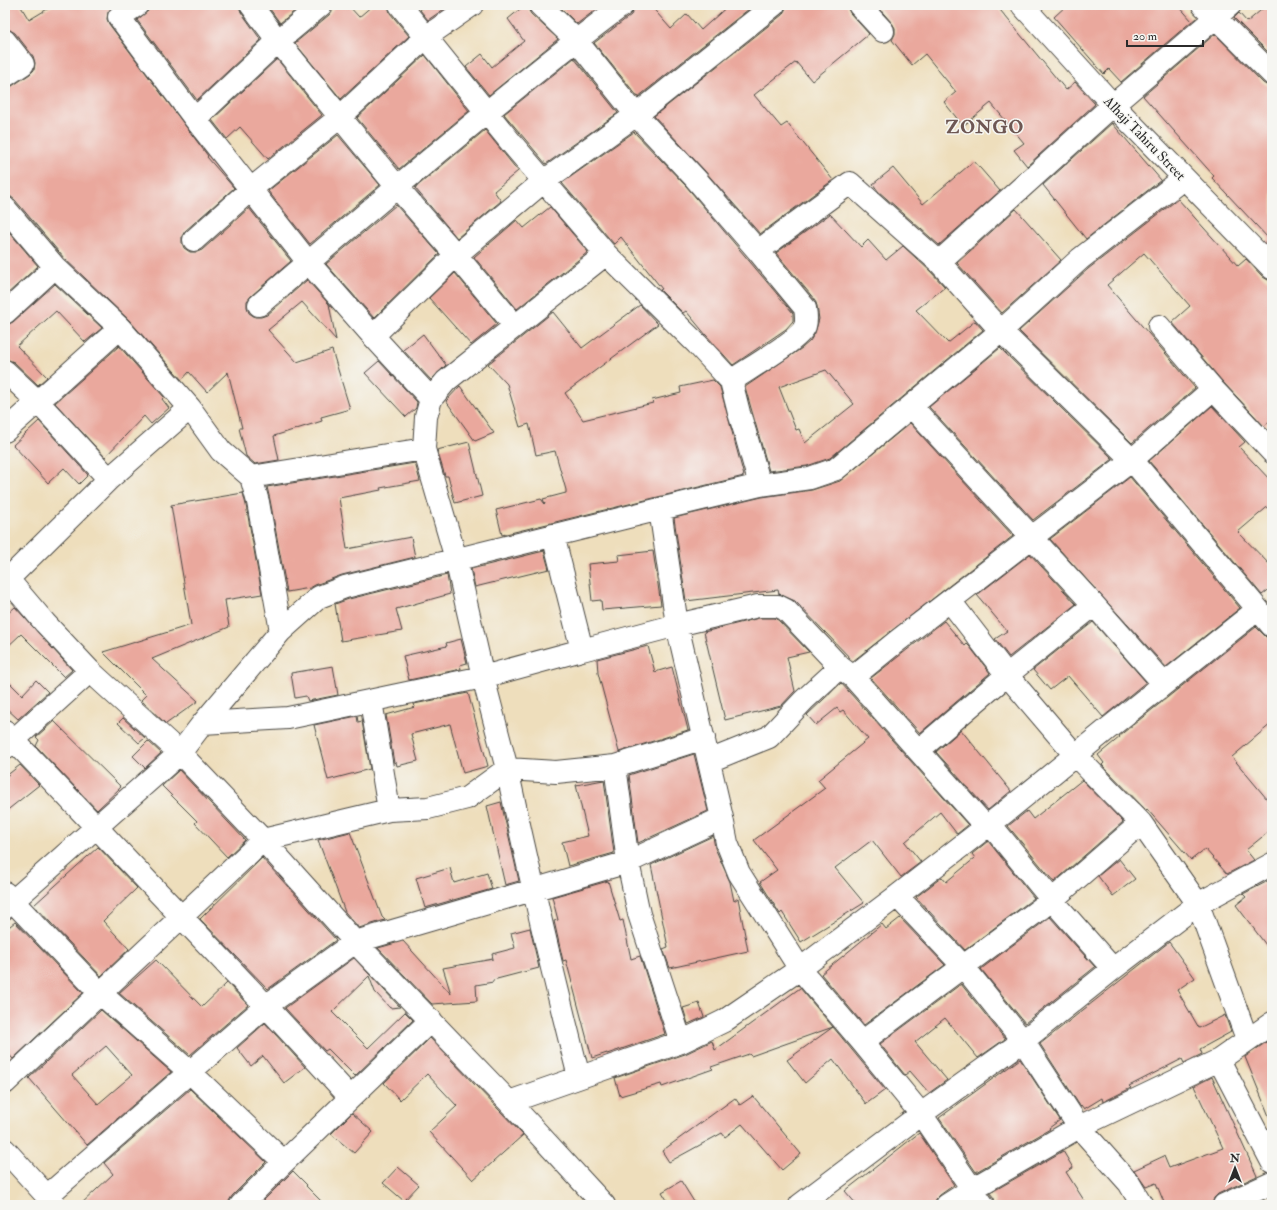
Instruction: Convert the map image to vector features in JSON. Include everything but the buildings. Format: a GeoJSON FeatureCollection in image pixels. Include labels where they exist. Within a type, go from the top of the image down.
{"type":"FeatureCollection","features":[{"type":"Feature","properties":{"kind":"street"},"geometry":{"type":"LineString","coordinates":[[137,5],[115,11],[195,119],[308,262],[431,399]]}},
{"type":"Feature","properties":{"kind":"street"},"geometry":{"type":"LineString","coordinates":[[251,5],[278,41],[397,187],[515,326]]}},
{"type":"Feature","properties":{"kind":"street"},"geometry":{"type":"LineString","coordinates":[[195,119],[278,41],[321,5]]}},
{"type":"Feature","properties":{"kind":"street"},"geometry":{"type":"LineString","coordinates":[[400,5],[513,145],[606,254],[697,344],[731,380],[760,485]]}},
{"type":"Feature","properties":{"kind":"street"},"geometry":{"type":"LineString","coordinates":[[194,240],[251,189],[340,117],[426,37],[472,5]]}},
{"type":"Feature","properties":{"kind":"street"},"geometry":{"type":"LineString","coordinates":[[540,5],[576,40],[636,115],[695,178],[805,308],[805,327],[796,338],[731,380]]}},
{"type":"Feature","properties":{"kind":"street"},"geometry":{"type":"LineString","coordinates":[[259,306],[308,262],[487,111],[576,40],[623,5]]}},
{"type":"Feature","properties":{"kind":"street"},"geometry":{"type":"LineString","coordinates":[[373,336],[456,255],[544,181],[636,115],[774,5]]}},
{"type":"Feature","properties":{"kind":"street"},"geometry":{"type":"LineString","coordinates":[[859,5],[883,31]]}},
{"type":"Feature","properties":{"kind":"street","name":"Alhaji Tahiru Street"},"geometry":{"type":"LineString","coordinates":[[1022,5],[1113,105],[1272,268]]}},
{"type":"Feature","properties":{"kind":"street"},"geometry":{"type":"LineString","coordinates":[[939,262],[1113,105],[1216,9],[1272,74]]}},
{"type":"Feature","properties":{"kind":"street"},"geometry":{"type":"LineString","coordinates":[[5,41],[24,64],[5,76]]}},
{"type":"Feature","properties":{"kind":"street"},"geometry":{"type":"LineString","coordinates":[[284,1162],[191,1073],[100,993],[8,901],[97,827],[180,753],[281,631],[319,597],[344,587],[456,559],[760,485],[810,478],[836,469],[1001,331],[1080,259],[1184,178]]}},
{"type":"Feature","properties":{"kind":"street"},"geometry":{"type":"LineString","coordinates":[[758,251],[850,183],[939,262],[1001,331],[1132,460],[1272,626]]}},
{"type":"Feature","properties":{"kind":"street"},"geometry":{"type":"LineString","coordinates":[[5,208],[55,267],[120,328],[190,408],[221,451],[251,477],[258,502],[281,631]]}},
{"type":"Feature","properties":{"kind":"street"},"geometry":{"type":"LineString","coordinates":[[580,1077],[552,974],[507,769],[483,678],[456,559],[424,449],[426,417],[431,399],[446,381],[606,254]]}},
{"type":"Feature","properties":{"kind":"street"},"geometry":{"type":"LineString","coordinates":[[5,313],[55,267]]}},
{"type":"Feature","properties":{"kind":"street"},"geometry":{"type":"LineString","coordinates":[[1159,326],[1213,389],[1272,452]]}},
{"type":"Feature","properties":{"kind":"street"},"geometry":{"type":"LineString","coordinates":[[5,431],[120,328]]}},
{"type":"Feature","properties":{"kind":"street"},"geometry":{"type":"LineString","coordinates":[[5,371],[37,401],[109,479]]}},
{"type":"Feature","properties":{"kind":"street"},"geometry":{"type":"LineString","coordinates":[[709,761],[769,737],[804,700],[896,642],[950,601],[1132,460],[1213,389]]}},
{"type":"Feature","properties":{"kind":"street"},"geometry":{"type":"LineString","coordinates":[[912,407],[1094,605],[1164,684]]}},
{"type":"Feature","properties":{"kind":"street"},"geometry":{"type":"LineString","coordinates":[[190,408],[109,479],[6,579],[45,624],[90,671],[180,753],[263,840],[355,942],[509,1102],[594,1201]]}},
{"type":"Feature","properties":{"kind":"street"},"geometry":{"type":"LineString","coordinates":[[251,477],[424,449]]}},
{"type":"Feature","properties":{"kind":"street"},"geometry":{"type":"LineString","coordinates":[[660,509],[677,625],[727,843],[739,873],[800,969],[921,1114],[977,1197]]}},
{"type":"Feature","properties":{"kind":"street"},"geometry":{"type":"LineString","coordinates":[[553,535],[582,650]]}},
{"type":"Feature","properties":{"kind":"street"},"geometry":{"type":"LineString","coordinates":[[950,601],[1007,674],[1075,755],[1141,823],[1198,904],[1247,1039]]}},
{"type":"Feature","properties":{"kind":"street"},"geometry":{"type":"LineString","coordinates":[[918,750],[1007,674],[1094,605]]}},
{"type":"Feature","properties":{"kind":"street"},"geometry":{"type":"LineString","coordinates":[[203,724],[288,718],[371,701],[483,678],[677,625],[758,606],[778,606],[786,610],[847,672],[988,825],[1113,968]]}},
{"type":"Feature","properties":{"kind":"street"},"geometry":{"type":"LineString","coordinates":[[509,1102],[681,1042],[724,1021],[800,969],[897,896],[1257,610]]}},
{"type":"Feature","properties":{"kind":"street"},"geometry":{"type":"LineString","coordinates":[[90,671],[8,739],[97,827],[350,1097]]}},
{"type":"Feature","properties":{"kind":"street"},"geometry":{"type":"LineString","coordinates":[[371,701],[389,810]]}},
{"type":"Feature","properties":{"kind":"street"},"geometry":{"type":"LineString","coordinates":[[5,1083],[263,840],[389,810],[428,808],[467,798],[507,769],[556,772],[615,766],[704,738]]}},
{"type":"Feature","properties":{"kind":"street"},"geometry":{"type":"LineString","coordinates":[[615,766],[628,862],[639,914],[681,1042]]}},
{"type":"Feature","properties":{"kind":"street"},"geometry":{"type":"LineString","coordinates":[[5,1150],[51,1201],[266,1006],[355,942],[628,862],[722,818]]}},
{"type":"Feature","properties":{"kind":"street"},"geometry":{"type":"LineString","coordinates":[[862,1042],[1052,900],[1141,823]]}},
{"type":"Feature","properties":{"kind":"street"},"geometry":{"type":"LineString","coordinates":[[800,1205],[921,1114],[1023,1041],[1113,968],[1198,904],[1272,864]]}},
{"type":"Feature","properties":{"kind":"street"},"geometry":{"type":"LineString","coordinates":[[897,896],[963,966],[1023,1041],[1080,1127],[1129,1183],[1142,1205]]}},
{"type":"Feature","properties":{"kind":"street"},"geometry":{"type":"LineString","coordinates":[[241,1205],[350,1097],[431,1020]]}},
{"type":"Feature","properties":{"kind":"street"},"geometry":{"type":"LineString","coordinates":[[947,1205],[977,1197],[1080,1127],[1219,1060],[1272,1023]]}},
{"type":"Feature","properties":{"kind":"street"},"geometry":{"type":"LineString","coordinates":[[1219,1060],[1272,1162]]}},
{"type":"Feature","properties":{"kind":"street"},"geometry":{"type":"LineString","coordinates":[[1224,1205],[1272,1183]]}},
{"type":"Feature","properties":{"kind":"district","name":"ZONGO"},"geometry":{"type":"Point","coordinates":[985,127]}}]}
